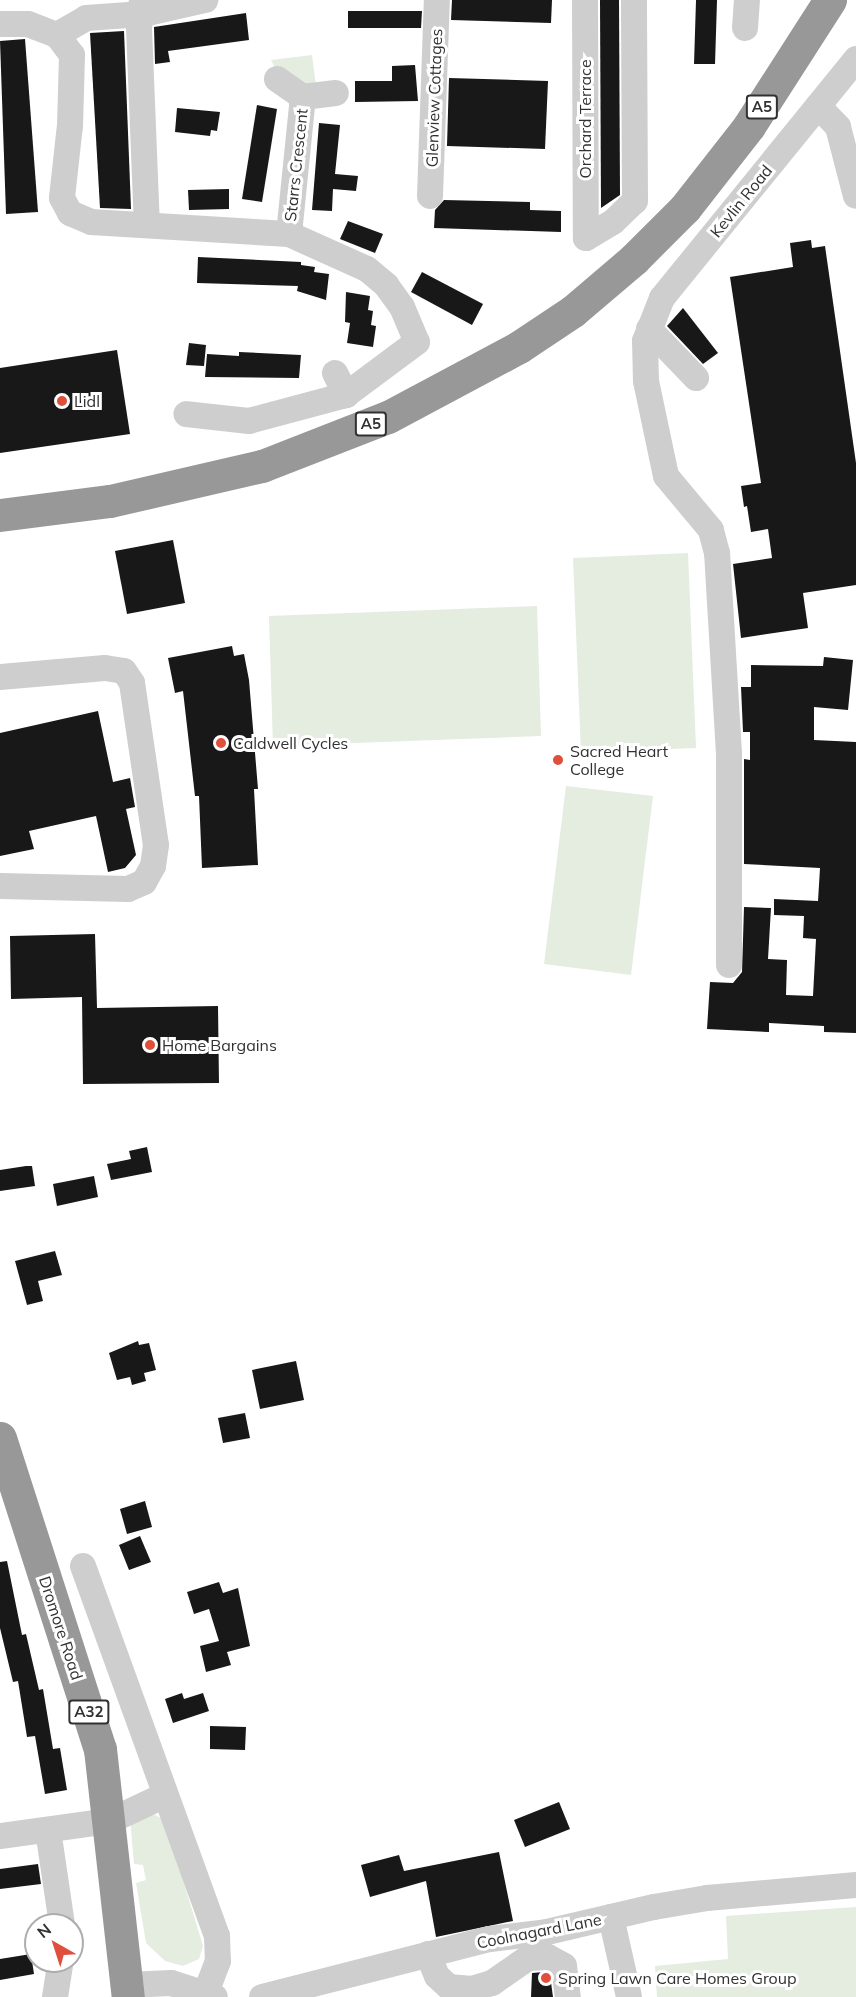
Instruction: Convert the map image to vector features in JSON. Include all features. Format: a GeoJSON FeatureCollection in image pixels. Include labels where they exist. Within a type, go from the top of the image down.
{"type":"FeatureCollection","features":[{"type":"Feature","properties":{"kind":"highway","name":"A5"},"geometry":{"type":"LineString","coordinates":[[0,514],[110,501],[261,466],[388,417],[519,347],[573,310],[634,259],[685,208],[749,126],[830,0]]}},
{"type":"Feature","properties":{"kind":"highway","name":"Dromore Road"},"geometry":{"type":"LineString","coordinates":[[0,1438],[100,1749],[128,1991]]}},
{"type":"Feature","properties":{"kind":"street"},"geometry":{"type":"LineString","coordinates":[[57,35],[87,18],[142,7],[205,0]]}},
{"type":"Feature","properties":{"kind":"street","name":"Glenview Cottages"},"geometry":{"type":"LineString","coordinates":[[430,196],[437,0]]}},
{"type":"Feature","properties":{"kind":"street","name":"Orchard Terrace"},"geometry":{"type":"LineString","coordinates":[[585,0],[586,238],[613,222],[635,201],[634,0]]}},
{"type":"Feature","properties":{"kind":"street"},"geometry":{"type":"LineString","coordinates":[[745,27],[747,0]]}},
{"type":"Feature","properties":{"kind":"street"},"geometry":{"type":"LineString","coordinates":[[142,7],[139,28],[147,225]]}},
{"type":"Feature","properties":{"kind":"street"},"geometry":{"type":"LineString","coordinates":[[0,24],[28,24],[57,35],[72,55],[70,125],[62,198],[70,213],[91,222],[289,234],[367,269],[386,285],[402,307],[417,342],[340,384],[249,421],[186,414]]}},
{"type":"Feature","properties":{"kind":"street","name":"Kevlin Road"},"geometry":{"type":"LineString","coordinates":[[647,341],[662,298],[856,59]]}},
{"type":"Feature","properties":{"kind":"street","name":"Starrs Crescent"},"geometry":{"type":"LineString","coordinates":[[277,80],[318,94],[289,234]]}},
{"type":"Feature","properties":{"kind":"street"},"geometry":{"type":"LineString","coordinates":[[818,106],[838,127],[856,196]]}},
{"type":"Feature","properties":{"kind":"street"},"geometry":{"type":"LineString","coordinates":[[647,341],[696,378]]}},
{"type":"Feature","properties":{"kind":"street"},"geometry":{"type":"LineString","coordinates":[[647,341],[657,441],[666,476],[711,530],[717,553],[729,754],[729,965]]}},
{"type":"Feature","properties":{"kind":"street"},"geometry":{"type":"LineString","coordinates":[[0,677],[105,668],[124,671],[132,683],[156,845],[153,866],[144,882],[128,889],[0,886]]}},
{"type":"Feature","properties":{"kind":"street"},"geometry":{"type":"LineString","coordinates":[[83,1566],[218,1936],[218,1961],[210,1995],[171,1983],[128,1991]]}},
{"type":"Feature","properties":{"kind":"street"},"geometry":{"type":"LineString","coordinates":[[0,1836],[110,1821],[165,1795]]}},
{"type":"Feature","properties":{"kind":"street"},"geometry":{"type":"LineString","coordinates":[[48,1830],[60,1913]]}},
{"type":"Feature","properties":{"kind":"street","name":"Coolnagard Lane"},"geometry":{"type":"LineString","coordinates":[[262,1997],[428,1954],[707,1898],[856,1885]]}},
{"type":"Feature","properties":{"kind":"street"},"geometry":{"type":"LineString","coordinates":[[611,1917],[629,1997]]}},
{"type":"Feature","properties":{"kind":"street"},"geometry":{"type":"LineString","coordinates":[[428,1954],[437,1976],[449,1987],[471,1989],[492,1983],[528,1958],[548,1957],[564,1966],[568,1997]]}},
{"type":"Feature","properties":{"kind":"street"},"geometry":{"type":"LineString","coordinates":[[55,1997],[59,1973]]}},
{"type":"Feature","properties":{"kind":"shaded area"},"geometry":{"type":"Polygon","coordinates":[[[312,55],[316,86],[302,86],[279,76],[271,60],[312,55]]]}},
{"type":"Feature","properties":{"kind":"shaded area"},"geometry":{"type":"Polygon","coordinates":[[[688,553],[696,748],[581,753],[573,558],[688,553]]]}},
{"type":"Feature","properties":{"kind":"shaded area"},"geometry":{"type":"Polygon","coordinates":[[[537,606],[541,736],[273,746],[269,616],[537,606]]]}},
{"type":"Feature","properties":{"kind":"shaded area"},"geometry":{"type":"Polygon","coordinates":[[[566,786],[653,796],[631,975],[544,964],[566,786]]]}},
{"type":"Feature","properties":{"kind":"shaded area"},"geometry":{"type":"Polygon","coordinates":[[[147,1811],[165,1820],[203,1946],[199,1959],[183,1966],[165,1961],[146,1943],[136,1883],[146,1880],[143,1865],[134,1864],[130,1818],[147,1811]]]}},
{"type":"Feature","properties":{"kind":"shaded area"},"geometry":{"type":"Polygon","coordinates":[[[856,1907],[856,1997],[657,1997],[655,1966],[728,1959],[726,1916],[856,1907]]]}},
{"type":"Feature","properties":{"kind":"building"},"geometry":{"type":"Polygon","coordinates":[[[452,0],[552,0],[551,23],[451,20],[452,0]]]}},
{"type":"Feature","properties":{"kind":"building"},"geometry":{"type":"Polygon","coordinates":[[[600,0],[619,0],[620,195],[601,208],[600,0]]]}},
{"type":"Feature","properties":{"kind":"building"},"geometry":{"type":"Polygon","coordinates":[[[696,0],[717,0],[715,64],[694,64],[696,0]]]}},
{"type":"Feature","properties":{"kind":"building"},"geometry":{"type":"Polygon","coordinates":[[[348,11],[422,11],[421,28],[348,28],[348,11]]]}},
{"type":"Feature","properties":{"kind":"building"},"geometry":{"type":"Polygon","coordinates":[[[246,13],[249,40],[168,51],[170,62],[155,64],[154,27],[246,13]]]}},
{"type":"Feature","properties":{"kind":"building"},"geometry":{"type":"Polygon","coordinates":[[[124,31],[131,209],[100,208],[90,33],[124,31]]]}},
{"type":"Feature","properties":{"kind":"building"},"geometry":{"type":"Polygon","coordinates":[[[25,39],[38,212],[6,214],[0,41],[25,39]]]}},
{"type":"Feature","properties":{"kind":"building"},"geometry":{"type":"Polygon","coordinates":[[[415,65],[418,101],[355,102],[355,81],[392,81],[392,66],[415,65]]]}},
{"type":"Feature","properties":{"kind":"building"},"geometry":{"type":"Polygon","coordinates":[[[449,78],[548,81],[545,149],[447,146],[449,78]]]}},
{"type":"Feature","properties":{"kind":"building"},"geometry":{"type":"Polygon","coordinates":[[[257,105],[277,109],[262,202],[242,199],[257,105]]]}},
{"type":"Feature","properties":{"kind":"building"},"geometry":{"type":"Polygon","coordinates":[[[177,108],[220,112],[217,131],[211,130],[210,136],[175,132],[177,108]]]}},
{"type":"Feature","properties":{"kind":"building"},"geometry":{"type":"Polygon","coordinates":[[[319,123],[340,125],[335,174],[358,176],[356,191],[333,189],[332,211],[312,210],[319,123]]]}},
{"type":"Feature","properties":{"kind":"building"},"geometry":{"type":"Polygon","coordinates":[[[229,189],[229,209],[189,210],[188,190],[229,189]]]}},
{"type":"Feature","properties":{"kind":"building"},"geometry":{"type":"Polygon","coordinates":[[[444,200],[530,202],[530,210],[561,211],[561,232],[434,228],[435,210],[444,200]]]}},
{"type":"Feature","properties":{"kind":"building"},"geometry":{"type":"Polygon","coordinates":[[[348,221],[383,234],[375,253],[340,239],[348,221]]]}},
{"type":"Feature","properties":{"kind":"building"},"geometry":{"type":"Polygon","coordinates":[[[811,240],[812,248],[825,246],[856,463],[856,585],[803,593],[808,628],[741,638],[733,564],[772,558],[768,529],[751,532],[747,506],[744,507],[741,486],[761,483],[730,277],[793,267],[790,243],[811,240]]]}},
{"type":"Feature","properties":{"kind":"building"},"geometry":{"type":"Polygon","coordinates":[[[198,257],[301,262],[301,265],[315,267],[314,272],[329,274],[326,300],[297,291],[298,286],[197,283],[198,257]]]}},
{"type":"Feature","properties":{"kind":"building"},"geometry":{"type":"Polygon","coordinates":[[[422,272],[483,304],[472,325],[411,292],[422,272]]]}},
{"type":"Feature","properties":{"kind":"building"},"geometry":{"type":"Polygon","coordinates":[[[346,292],[370,296],[368,310],[373,311],[371,325],[376,326],[373,347],[347,343],[350,323],[345,322],[346,292]]]}},
{"type":"Feature","properties":{"kind":"building"},"geometry":{"type":"Polygon","coordinates":[[[683,308],[718,353],[703,364],[667,326],[683,308]]]}},
{"type":"Feature","properties":{"kind":"building"},"geometry":{"type":"Polygon","coordinates":[[[189,343],[206,345],[204,366],[186,365],[189,343]]]}},
{"type":"Feature","properties":{"kind":"building","name":"Lidl"},"geometry":{"type":"Polygon","coordinates":[[[117,350],[130,434],[0,453],[0,368],[117,350]]]}},
{"type":"Feature","properties":{"kind":"building"},"geometry":{"type":"Polygon","coordinates":[[[239,352],[301,355],[299,378],[205,377],[207,354],[239,356],[239,352]]]}},
{"type":"Feature","properties":{"kind":"building"},"geometry":{"type":"Polygon","coordinates":[[[173,540],[185,603],[127,614],[115,551],[173,540]]]}},
{"type":"Feature","properties":{"kind":"building"},"geometry":{"type":"Polygon","coordinates":[[[232,646],[234,656],[244,654],[249,680],[258,789],[254,789],[258,865],[202,868],[199,796],[195,796],[183,691],[175,693],[168,658],[232,646]]]}},
{"type":"Feature","properties":{"kind":"building"},"geometry":{"type":"Polygon","coordinates":[[[824,657],[853,660],[848,710],[814,707],[814,740],[856,742],[856,1033],[824,1032],[824,1026],[769,1023],[769,1032],[707,1029],[710,982],[733,983],[742,972],[744,907],[771,908],[768,959],[787,960],[786,995],[813,996],[816,939],[803,938],[804,916],[774,915],[774,899],[818,901],[820,868],[744,864],[744,759],[750,760],[750,732],[743,732],[741,687],[751,687],[751,665],[823,666],[824,657]]]}},
{"type":"Feature","properties":{"kind":"building"},"geometry":{"type":"Polygon","coordinates":[[[98,711],[113,782],[130,778],[135,807],[126,809],[136,855],[125,868],[108,872],[96,816],[29,831],[34,849],[0,856],[0,733],[98,711]]]}},
{"type":"Feature","properties":{"kind":"building","name":"Home Bargains"},"geometry":{"type":"Polygon","coordinates":[[[95,934],[97,1008],[218,1006],[219,1083],[83,1084],[82,997],[11,999],[10,936],[95,934]]]}},
{"type":"Feature","properties":{"kind":"building"},"geometry":{"type":"Polygon","coordinates":[[[147,1147],[152,1172],[111,1180],[107,1164],[131,1159],[129,1151],[147,1147]]]}},
{"type":"Feature","properties":{"kind":"building"},"geometry":{"type":"Polygon","coordinates":[[[32,1166],[35,1186],[0,1191],[0,1170],[32,1166]]]}},
{"type":"Feature","properties":{"kind":"building"},"geometry":{"type":"Polygon","coordinates":[[[94,1176],[98,1197],[57,1206],[53,1184],[94,1176]]]}},
{"type":"Feature","properties":{"kind":"building"},"geometry":{"type":"Polygon","coordinates":[[[55,1251],[62,1275],[38,1281],[43,1301],[27,1305],[15,1261],[55,1251]]]}},
{"type":"Feature","properties":{"kind":"building"},"geometry":{"type":"Polygon","coordinates":[[[138,1341],[139,1345],[149,1343],[156,1370],[144,1373],[146,1381],[132,1385],[130,1377],[117,1380],[109,1353],[138,1341]]]}},
{"type":"Feature","properties":{"kind":"building"},"geometry":{"type":"Polygon","coordinates":[[[296,1361],[304,1400],[260,1409],[252,1370],[296,1361]]]}},
{"type":"Feature","properties":{"kind":"building"},"geometry":{"type":"Polygon","coordinates":[[[245,1413],[250,1438],[223,1443],[218,1418],[245,1413]]]}},
{"type":"Feature","properties":{"kind":"building"},"geometry":{"type":"Polygon","coordinates":[[[145,1501],[152,1527],[127,1534],[120,1509],[145,1501]]]}},
{"type":"Feature","properties":{"kind":"building"},"geometry":{"type":"Polygon","coordinates":[[[140,1536],[151,1562],[129,1570],[119,1545],[140,1536]]]}},
{"type":"Feature","properties":{"kind":"building"},"geometry":{"type":"Polygon","coordinates":[[[7,1561],[22,1635],[26,1634],[39,1690],[43,1689],[53,1749],[60,1748],[67,1790],[45,1794],[35,1736],[27,1737],[18,1681],[13,1682],[0,1628],[0,1562],[7,1561]]]}},
{"type":"Feature","properties":{"kind":"building"},"geometry":{"type":"Polygon","coordinates":[[[219,1582],[223,1593],[238,1588],[250,1646],[227,1652],[231,1665],[206,1672],[200,1646],[219,1641],[209,1609],[194,1614],[187,1592],[219,1582]]]}},
{"type":"Feature","properties":{"kind":"building"},"geometry":{"type":"Polygon","coordinates":[[[182,1693],[184,1699],[203,1693],[209,1711],[173,1723],[165,1699],[182,1693]]]}},
{"type":"Feature","properties":{"kind":"building"},"geometry":{"type":"Polygon","coordinates":[[[210,1726],[246,1727],[245,1750],[210,1749],[210,1726]]]}},
{"type":"Feature","properties":{"kind":"building"},"geometry":{"type":"Polygon","coordinates":[[[559,1802],[570,1829],[525,1847],[514,1820],[559,1802]]]}},
{"type":"Feature","properties":{"kind":"building"},"geometry":{"type":"Polygon","coordinates":[[[499,1852],[513,1921],[436,1937],[426,1881],[370,1897],[361,1865],[399,1855],[404,1871],[499,1852]]]}},
{"type":"Feature","properties":{"kind":"building"},"geometry":{"type":"Polygon","coordinates":[[[38,1864],[41,1884],[0,1889],[0,1869],[38,1864]]]}},
{"type":"Feature","properties":{"kind":"building"},"geometry":{"type":"Polygon","coordinates":[[[24,1955],[24,1973],[34,1974],[0,1980],[0,1959],[24,1955]]]}},
{"type":"Feature","properties":{"kind":"building"},"geometry":{"type":"Polygon","coordinates":[[[544,1972],[550,1975],[553,1997],[531,1997],[532,1973],[544,1972]]]}},
{"type":"Feature","properties":{"kind":"place","name":"Lidl"},"geometry":{"type":"Point","coordinates":[62,401]}},
{"type":"Feature","properties":{"kind":"place","name":"Caldwell Cycles"},"geometry":{"type":"Point","coordinates":[221,743]}},
{"type":"Feature","properties":{"kind":"place","name":"Sacred Heart College"},"geometry":{"type":"Point","coordinates":[558,760]}},
{"type":"Feature","properties":{"kind":"place","name":"Home Bargains"},"geometry":{"type":"Point","coordinates":[150,1045]}},
{"type":"Feature","properties":{"kind":"place","name":"Spring Lawn Care Homes Group"},"geometry":{"type":"Point","coordinates":[546,1978]}}]}
